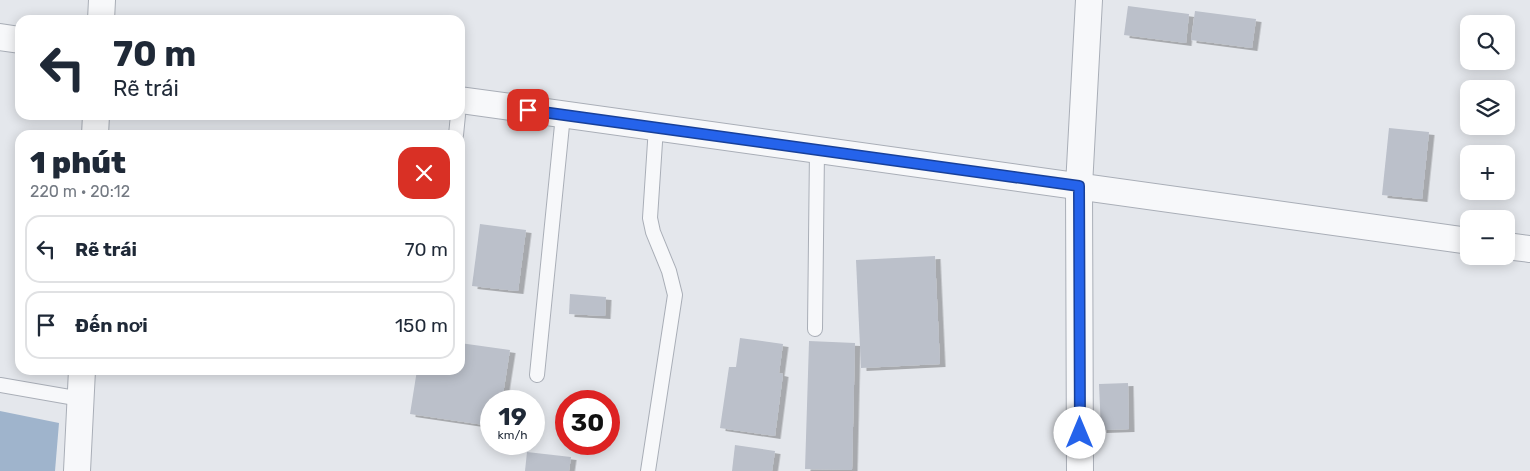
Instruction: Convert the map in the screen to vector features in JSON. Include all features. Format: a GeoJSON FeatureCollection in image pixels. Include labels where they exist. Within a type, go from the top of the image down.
{"type":"FeatureCollection","features":[{"type":"Feature","properties":{"kind":"street"},"geometry":{"type":"LineString","coordinates":[[101,15],[102,0]]}},
{"type":"Feature","properties":{"kind":"street"},"geometry":{"type":"LineString","coordinates":[[1080,471],[1079,186],[1089,0]]}},
{"type":"Feature","properties":{"kind":"street"},"geometry":{"type":"LineString","coordinates":[[0,37],[15,39]]}},
{"type":"Feature","properties":{"kind":"street"},"geometry":{"type":"LineString","coordinates":[[465,101],[1460,240]]}},
{"type":"Feature","properties":{"kind":"street"},"geometry":{"type":"LineString","coordinates":[[1515,247],[1530,249]]}},
{"type":"Feature","properties":{"kind":"street"},"geometry":{"type":"LineString","coordinates":[[77,471],[82,375]]}},
{"type":"Feature","properties":{"kind":"lane"},"geometry":{"type":"LineString","coordinates":[[537,375],[563,114]]}},
{"type":"Feature","properties":{"kind":"lane"},"geometry":{"type":"LineString","coordinates":[[648,471],[675,295],[669,271],[653,232],[650,218],[656,127]]}},
{"type":"Feature","properties":{"kind":"lane"},"geometry":{"type":"LineString","coordinates":[[815,329],[817,150]]}},
{"type":"Feature","properties":{"kind":"lane"},"geometry":{"type":"LineString","coordinates":[[0,384],[81,399]]}},
{"type":"Feature","properties":{"kind":"water"},"geometry":{"type":"Polygon","coordinates":[[[0,411],[59,423],[55,471],[0,471],[0,411]]]}},
{"type":"Feature","properties":{"kind":"building"},"geometry":{"type":"Polygon","coordinates":[[[1128,6],[1189,14],[1186,43],[1124,35],[1128,6]]]}},
{"type":"Feature","properties":{"kind":"building"},"geometry":{"type":"Polygon","coordinates":[[[1195,11],[1256,19],[1252,48],[1191,40],[1195,11]]]}},
{"type":"Feature","properties":{"kind":"building"},"geometry":{"type":"Polygon","coordinates":[[[1389,128],[1429,132],[1422,199],[1382,195],[1389,128]]]}},
{"type":"Feature","properties":{"kind":"building"},"geometry":{"type":"Polygon","coordinates":[[[480,224],[526,230],[518,291],[472,286],[480,224]]]}},
{"type":"Feature","properties":{"kind":"building"},"geometry":{"type":"Polygon","coordinates":[[[935,256],[940,364],[861,368],[856,260],[935,256]]]}},
{"type":"Feature","properties":{"kind":"building"},"geometry":{"type":"Polygon","coordinates":[[[570,294],[606,297],[605,316],[569,314],[570,294]]]}},
{"type":"Feature","properties":{"kind":"building"},"geometry":{"type":"Polygon","coordinates":[[[740,338],[783,344],[779,373],[783,374],[775,436],[720,428],[729,367],[736,367],[740,338]]]}},
{"type":"Feature","properties":{"kind":"building"},"geometry":{"type":"Polygon","coordinates":[[[809,341],[855,343],[852,470],[805,469],[809,341]]]}},
{"type":"Feature","properties":{"kind":"building"},"geometry":{"type":"Polygon","coordinates":[[[465,344],[510,350],[504,390],[480,390],[480,424],[410,414],[416,375],[465,375],[465,344]]]}},
{"type":"Feature","properties":{"kind":"building"},"geometry":{"type":"Polygon","coordinates":[[[1128,383],[1129,429],[1101,430],[1099,384],[1128,383]]]}},
{"type":"Feature","properties":{"kind":"building"},"geometry":{"type":"Polygon","coordinates":[[[735,445],[775,451],[772,471],[732,471],[735,445]]]}},
{"type":"Feature","properties":{"kind":"building"},"geometry":{"type":"Polygon","coordinates":[[[545,454],[571,457],[569,471],[525,471],[527,455],[545,454]]]}},
{"type":"Feature","properties":{"kind":"route"},"geometry":{"type":"LineString","coordinates":[[528,110],[1079,186],[1080,433]]}}]}
